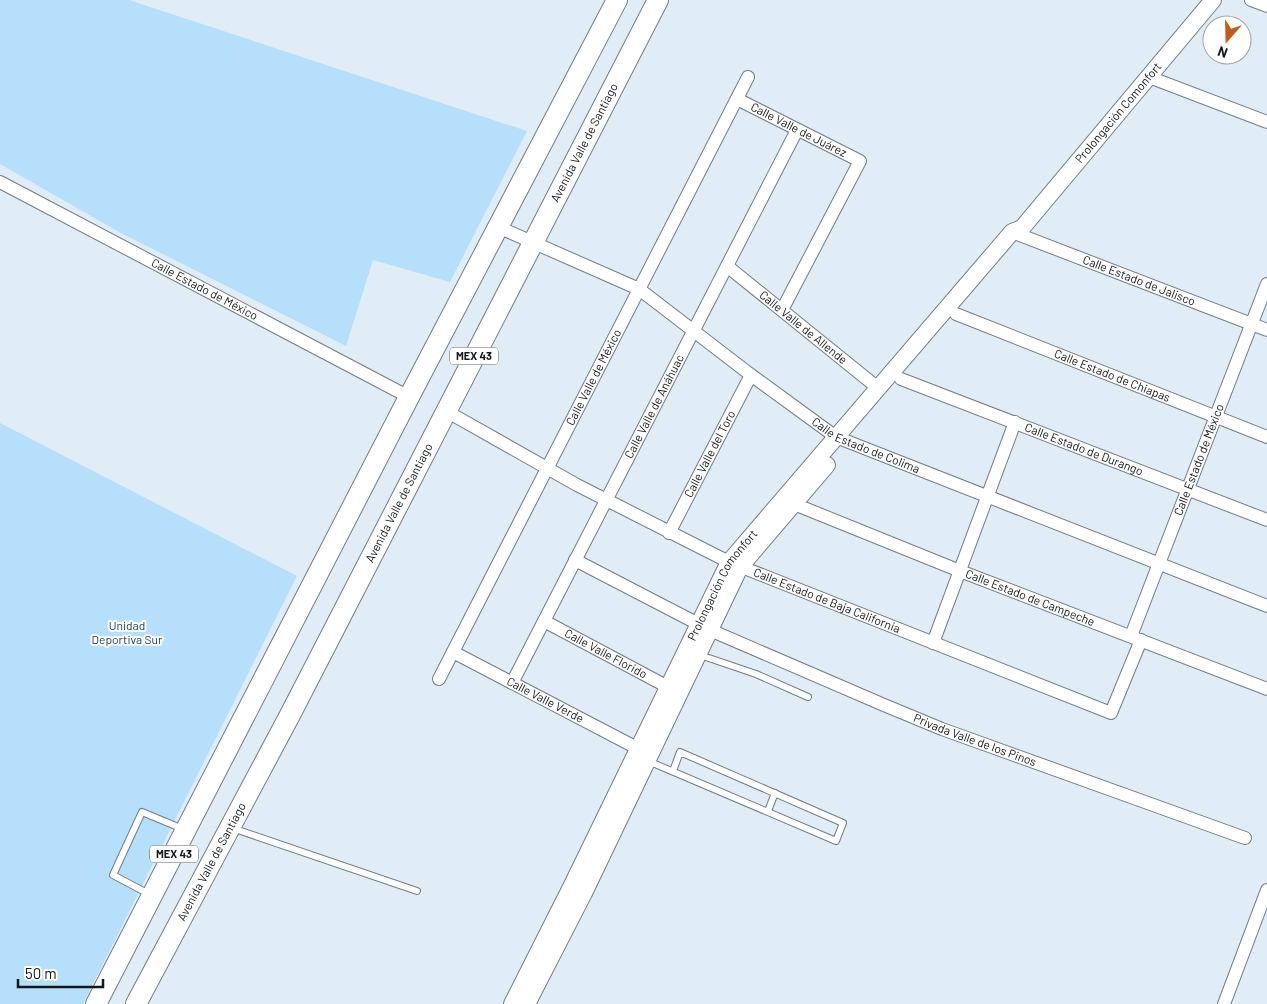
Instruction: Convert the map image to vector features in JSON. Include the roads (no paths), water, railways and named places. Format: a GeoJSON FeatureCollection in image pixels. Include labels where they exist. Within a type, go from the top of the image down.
{"type":"FeatureCollection","features":[{"type":"Feature","properties":{"kind":"main road","name":"MEX 43"},"geometry":{"type":"LineString","coordinates":[[96,1004],[409,397],[617,0]]}},
{"type":"Feature","properties":{"kind":"main road","name":"Avenida Valle de Santiago"},"geometry":{"type":"LineString","coordinates":[[136,1004],[231,827],[658,0]]}},
{"type":"Feature","properties":{"kind":"street","name":"Prolongación Comonfort"},"geometry":{"type":"LineString","coordinates":[[734,565],[794,504],[878,388],[1018,232],[1213,0]]}},
{"type":"Feature","properties":{"kind":"street"},"geometry":{"type":"LineString","coordinates":[[1251,0],[1267,6]]}},
{"type":"Feature","properties":{"kind":"street","name":"Calle Valle de México"},"geometry":{"type":"LineString","coordinates":[[439,679],[748,77]]}},
{"type":"Feature","properties":{"kind":"street"},"geometry":{"type":"LineString","coordinates":[[1149,77],[1267,122]]}},
{"type":"Feature","properties":{"kind":"street","name":"Calle Valle de Juárez"},"geometry":{"type":"LineString","coordinates":[[737,99],[860,161],[782,310]]}},
{"type":"Feature","properties":{"kind":"street","name":"Calle Valle de Anáhuac"},"geometry":{"type":"LineString","coordinates":[[512,683],[797,130]]}},
{"type":"Feature","properties":{"kind":"street","name":"Calle Estado de México"},"geometry":{"type":"LineString","coordinates":[[0,182],[409,397]]}},
{"type":"Feature","properties":{"kind":"street","name":"Calle Estado de Colima"},"geometry":{"type":"LineString","coordinates":[[498,227],[639,289],[751,375],[841,439],[1267,606]]}},
{"type":"Feature","properties":{"kind":"street","name":"Prolongación Comonfort"},"geometry":{"type":"LineString","coordinates":[[512,1004],[572,885],[637,748],[668,687],[704,627],[734,565],[841,439],[901,379],[956,314],[1018,232]]}},
{"type":"Feature","properties":{"kind":"street","name":"Calle Estado de Jalisco"},"geometry":{"type":"LineString","coordinates":[[1018,232],[1267,330]]}},
{"type":"Feature","properties":{"kind":"street","name":"Calle Valle de Allende"},"geometry":{"type":"LineString","coordinates":[[727,266],[878,388]]}},
{"type":"Feature","properties":{"kind":"street","name":"Calle Estado de México"},"geometry":{"type":"LineString","coordinates":[[1111,713],[1159,564],[1267,284]]}},
{"type":"Feature","properties":{"kind":"street","name":"Calle Estado de Chiapas"},"geometry":{"type":"LineString","coordinates":[[956,314],[1267,437]]}},
{"type":"Feature","properties":{"kind":"street","name":"Calle Valle del Toro"},"geometry":{"type":"LineString","coordinates":[[669,533],[751,375]]}},
{"type":"Feature","properties":{"kind":"street","name":"Calle Estado de Durango"},"geometry":{"type":"LineString","coordinates":[[901,379],[1267,520]]}},
{"type":"Feature","properties":{"kind":"street","name":"Calle Estado de Baja California"},"geometry":{"type":"LineString","coordinates":[[446,411],[547,469],[734,565],[1111,713]]}},
{"type":"Feature","properties":{"kind":"street"},"geometry":{"type":"LineString","coordinates":[[934,643],[1015,422]]}},
{"type":"Feature","properties":{"kind":"street","name":"Calle Estado de Campeche"},"geometry":{"type":"LineString","coordinates":[[794,504],[960,571],[1267,689]]}},
{"type":"Feature","properties":{"kind":"street","name":"Privada Valle de los Pinos"},"geometry":{"type":"LineString","coordinates":[[575,560],[704,627],[826,681],[942,729],[1245,838]]}},
{"type":"Feature","properties":{"kind":"street","name":"Calle Valle Florido"},"geometry":{"type":"LineString","coordinates":[[544,620],[668,687]]}},
{"type":"Feature","properties":{"kind":"street","name":"Prolongación Comonfort"},"geometry":{"type":"LineString","coordinates":[[526,1004],[584,893],[648,761],[698,654],[704,627]]}},
{"type":"Feature","properties":{"kind":"street","name":"Calle Valle Verde"},"geometry":{"type":"LineString","coordinates":[[453,652],[637,748]]}},
{"type":"Feature","properties":{"kind":"street"},"geometry":{"type":"LineString","coordinates":[[1224,1004],[1267,890]]}},
{"type":"Feature","properties":{"kind":"lane"},"geometry":{"type":"LineString","coordinates":[[698,654],[756,674],[808,697]]}},
{"type":"Feature","properties":{"kind":"lane"},"geometry":{"type":"LineString","coordinates":[[648,761],[836,841],[844,823],[680,752],[672,771]]}},
{"type":"Feature","properties":{"kind":"lane"},"geometry":{"type":"LineString","coordinates":[[768,811],[775,793]]}},
{"type":"Feature","properties":{"kind":"lane"},"geometry":{"type":"LineString","coordinates":[[152,896],[113,875],[142,812],[186,830]]}},
{"type":"Feature","properties":{"kind":"lane"},"geometry":{"type":"LineString","coordinates":[[231,827],[417,891]]}},
{"type":"Feature","properties":{"kind":"park label","name":"Unidad Deportiva Sur"},"geometry":{"type":"Point","coordinates":[127,633]}}]}
